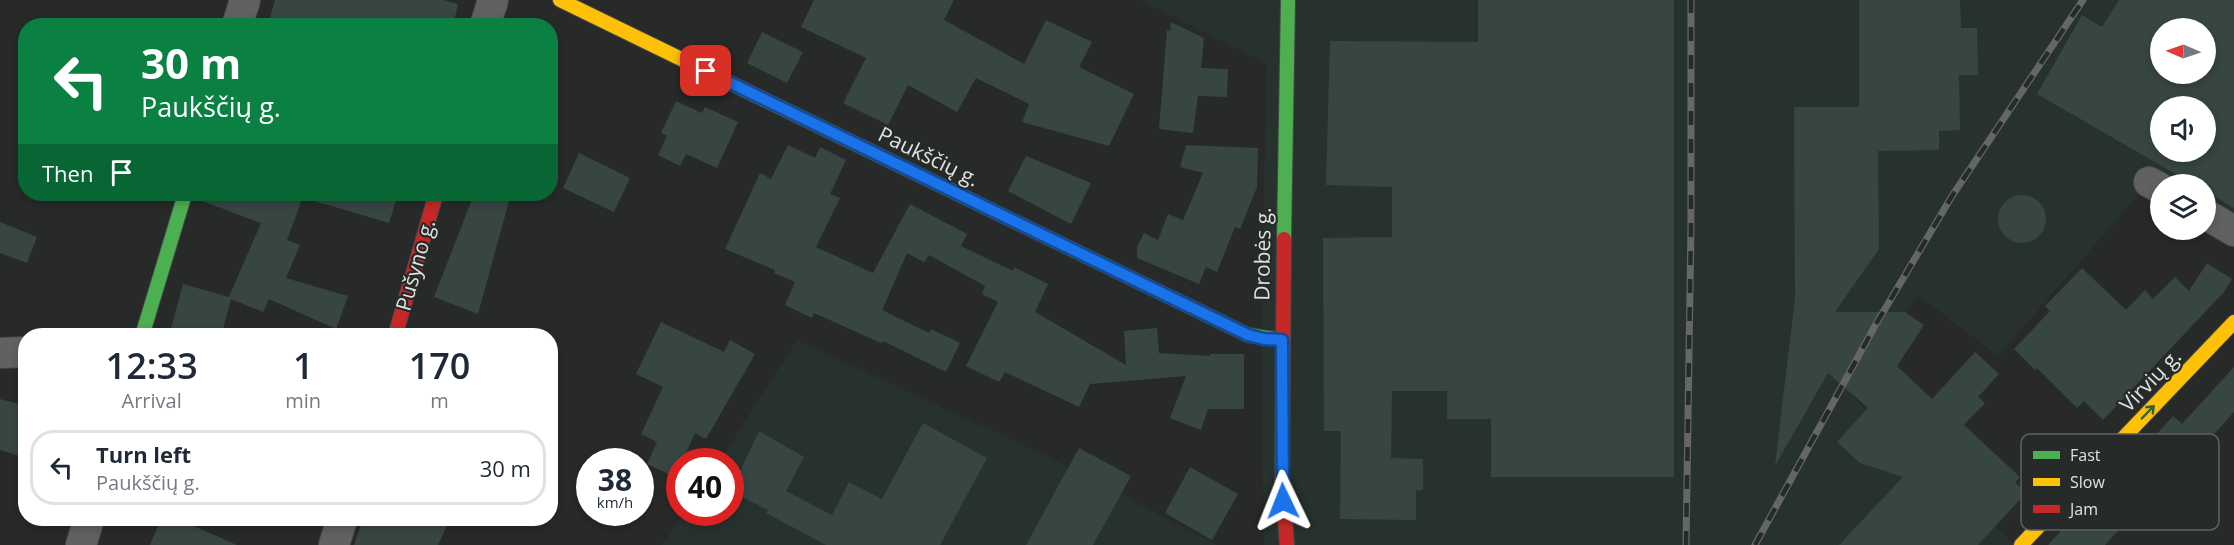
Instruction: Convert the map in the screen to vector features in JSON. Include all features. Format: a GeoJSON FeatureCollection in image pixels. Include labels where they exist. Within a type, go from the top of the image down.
{"type":"FeatureCollection","features":[{"type":"Feature","properties":{"kind":"street"},"geometry":{"type":"LineString","coordinates":[[239,18],[245,0]]}},
{"type":"Feature","properties":{"kind":"street"},"geometry":{"type":"LineString","coordinates":[[487,18],[493,0]]}},
{"type":"Feature","properties":{"kind":"street","name":"Paukščių g."},"geometry":{"type":"LineString","coordinates":[[560,0],[1248,335],[1282,340]]}},
{"type":"Feature","properties":{"kind":"street","name":"Drobės g."},"geometry":{"type":"LineString","coordinates":[[1287,545],[1282,480],[1282,340],[1288,0]]}},
{"type":"Feature","properties":{"kind":"street"},"geometry":{"type":"LineString","coordinates":[[144,328],[183,201]]}},
{"type":"Feature","properties":{"kind":"street","name":"Pušyno g."},"geometry":{"type":"LineString","coordinates":[[396,328],[434,201]]}},
{"type":"Feature","properties":{"kind":"street"},"geometry":{"type":"LineString","coordinates":[[2216,220],[2234,231]]}},
{"type":"Feature","properties":{"kind":"street","name":"Virvių g."},"geometry":{"type":"LineString","coordinates":[[2127,434],[2234,322]]}},
{"type":"Feature","properties":{"kind":"street"},"geometry":{"type":"LineString","coordinates":[[0,353],[18,352]]}},
{"type":"Feature","properties":{"kind":"street"},"geometry":{"type":"LineString","coordinates":[[81,545],[87,526]]}},
{"type":"Feature","properties":{"kind":"street"},"geometry":{"type":"LineString","coordinates":[[334,545],[340,526]]}},
{"type":"Feature","properties":{"kind":"street","name":"Virvių g."},"geometry":{"type":"LineString","coordinates":[[2021,545],[2035,530]]}},
{"type":"Feature","properties":{"kind":"shaded area"},"geometry":{"type":"Polygon","coordinates":[[[1140,0],[2234,0],[2234,237],[2216,226],[2216,174],[2150,174],[2150,186],[2146,186],[1998,356],[1918,295],[1854,398],[2015,545],[1264,545],[1261,319],[1267,63],[1140,0]]]}},
{"type":"Feature","properties":{"kind":"shaded area"},"geometry":{"type":"Polygon","coordinates":[[[797,340],[1045,455],[1217,545],[662,545],[675,526],[744,526],[744,448],[728,448],[797,340]]]}},
{"type":"Feature","properties":{"kind":"building"},"geometry":{"type":"Polygon","coordinates":[[[275,0],[443,0],[458,4],[455,18],[270,18],[275,0]]]}},
{"type":"Feature","properties":{"kind":"building"},"geometry":{"type":"Polygon","coordinates":[[[814,0],[954,0],[944,20],[1024,64],[1046,20],[1092,42],[1079,67],[1134,94],[1109,146],[1022,122],[1029,104],[976,78],[957,112],[908,85],[888,125],[843,103],[866,58],[801,27],[814,0]]]}},
{"type":"Feature","properties":{"kind":"building"},"geometry":{"type":"Polygon","coordinates":[[[1478,0],[1674,0],[1674,477],[1491,477],[1491,419],[1447,419],[1447,391],[1392,391],[1391,458],[1423,459],[1423,490],[1416,490],[1416,520],[1340,519],[1341,431],[1324,431],[1323,238],[1392,237],[1392,187],[1326,185],[1330,41],[1478,42],[1478,0]]]}},
{"type":"Feature","properties":{"kind":"building"},"geometry":{"type":"Polygon","coordinates":[[[1859,0],[1960,0],[1961,28],[1977,28],[1978,75],[1959,75],[1960,130],[1939,131],[1939,150],[1878,151],[1879,249],[1835,312],[1905,312],[1924,325],[1897,366],[1932,399],[1975,352],[1999,374],[1978,397],[1985,403],[1964,425],[2020,477],[2015,482],[2021,488],[2021,498],[1978,545],[1839,545],[1903,477],[1860,463],[1837,442],[1868,408],[1828,373],[1775,466],[1795,298],[1794,107],[1859,107],[1859,0]]]}},
{"type":"Feature","properties":{"kind":"building"},"geometry":{"type":"Polygon","coordinates":[[[2119,0],[2234,0],[2234,208],[2216,197],[2216,174],[2176,174],[2155,162],[2216,162],[2216,96],[2150,96],[2150,159],[2037,94],[2082,15],[2102,27],[2119,0]]]}},
{"type":"Feature","properties":{"kind":"building"},"geometry":{"type":"Polygon","coordinates":[[[1171,22],[1204,38],[1201,68],[1228,69],[1227,97],[1198,96],[1193,133],[1159,129],[1167,30],[1170,31],[1171,22]]]}},
{"type":"Feature","properties":{"kind":"building"},"geometry":{"type":"Polygon","coordinates":[[[762,32],[803,52],[787,83],[747,63],[762,32]]]}},
{"type":"Feature","properties":{"kind":"building"},"geometry":{"type":"Polygon","coordinates":[[[676,101],[702,113],[705,107],[738,122],[717,168],[686,154],[680,166],[658,155],[667,136],[661,133],[676,101]]]}},
{"type":"Feature","properties":{"kind":"building"},"geometry":{"type":"Polygon","coordinates":[[[788,145],[815,158],[820,147],[846,160],[830,194],[840,198],[816,247],[873,273],[910,204],[967,234],[961,246],[1013,271],[1014,267],[1048,284],[1035,312],[1126,365],[1124,331],[1157,328],[1159,353],[1210,356],[1210,354],[1244,354],[1244,409],[1208,409],[1201,430],[1170,418],[1186,376],[1090,384],[1079,407],[1005,372],[999,382],[966,366],[998,302],[982,294],[985,286],[929,255],[924,262],[907,253],[882,310],[929,333],[931,329],[960,343],[946,372],[883,341],[881,343],[814,313],[812,318],[785,305],[795,282],[774,273],[775,270],[725,249],[760,173],[771,179],[788,145]]]}},
{"type":"Feature","properties":{"kind":"building"},"geometry":{"type":"Polygon","coordinates":[[[1186,145],[1258,148],[1257,187],[1240,229],[1235,227],[1217,272],[1206,267],[1199,284],[1137,258],[1137,247],[1144,233],[1158,240],[1168,214],[1183,220],[1203,173],[1180,167],[1186,145]]]}},
{"type":"Feature","properties":{"kind":"building"},"geometry":{"type":"Polygon","coordinates":[[[579,153],[630,178],[614,212],[563,188],[579,153]]]}},
{"type":"Feature","properties":{"kind":"building"},"geometry":{"type":"Polygon","coordinates":[[[1026,156],[1091,183],[1071,224],[1008,191],[1026,156]]]}},
{"type":"Feature","properties":{"kind":"building"},"geometry":{"type":"Polygon","coordinates":[[[2017,195],[2027,195],[2042,205],[2046,219],[2045,228],[2036,239],[2027,243],[2017,243],[2002,233],[1998,224],[1998,214],[2008,199],[2017,195]]]}},
{"type":"Feature","properties":{"kind":"building"},"geometry":{"type":"Polygon","coordinates":[[[202,201],[301,201],[287,240],[300,245],[286,278],[348,296],[336,328],[269,299],[263,312],[231,299],[223,328],[171,328],[183,284],[229,297],[261,223],[202,201]]]}},
{"type":"Feature","properties":{"kind":"building"},"geometry":{"type":"Polygon","coordinates":[[[314,201],[396,201],[389,223],[314,201]]]}},
{"type":"Feature","properties":{"kind":"building"},"geometry":{"type":"Polygon","coordinates":[[[471,201],[509,201],[478,314],[434,297],[471,201]]]}},
{"type":"Feature","properties":{"kind":"building"},"geometry":{"type":"Polygon","coordinates":[[[0,222],[37,237],[27,263],[0,253],[0,222]]]}},
{"type":"Feature","properties":{"kind":"building"},"geometry":{"type":"Polygon","coordinates":[[[2207,263],[2232,279],[2224,292],[2103,420],[2084,401],[2077,408],[2037,368],[2035,370],[2014,349],[2050,311],[2045,306],[2082,268],[2126,310],[2145,290],[2153,299],[2175,277],[2189,291],[2207,263]]]}},
{"type":"Feature","properties":{"kind":"building"},"geometry":{"type":"Polygon","coordinates":[[[661,322],[724,352],[730,340],[755,354],[706,439],[695,433],[688,448],[666,448],[666,473],[654,467],[654,449],[657,442],[641,434],[663,387],[636,374],[661,322]]]}},
{"type":"Feature","properties":{"kind":"building"},"geometry":{"type":"Polygon","coordinates":[[[2234,367],[2234,412],[2214,434],[2157,434],[2173,416],[2182,424],[2234,367]]]}},
{"type":"Feature","properties":{"kind":"building"},"geometry":{"type":"Polygon","coordinates":[[[0,399],[18,404],[18,456],[0,450],[0,399]]]}},
{"type":"Feature","properties":{"kind":"building"},"geometry":{"type":"Polygon","coordinates":[[[923,423],[987,458],[940,545],[826,545],[766,513],[768,510],[744,498],[744,463],[759,431],[804,457],[786,491],[832,515],[849,482],[882,499],[923,423]]]}},
{"type":"Feature","properties":{"kind":"building"},"geometry":{"type":"Polygon","coordinates":[[[1079,448],[1131,476],[1093,545],[1026,545],[1079,448]]]}},
{"type":"Feature","properties":{"kind":"building"},"geometry":{"type":"Polygon","coordinates":[[[1190,467],[1238,494],[1212,540],[1165,513],[1190,467]]]}},
{"type":"Feature","properties":{"kind":"building"},"geometry":{"type":"Polygon","coordinates":[[[158,526],[194,526],[237,545],[150,545],[158,526]]]}},
{"type":"Feature","properties":{"kind":"building"},"geometry":{"type":"Polygon","coordinates":[[[361,526],[447,526],[438,545],[354,545],[361,526]]]}},
{"type":"Feature","properties":{"kind":"building"},"geometry":{"type":"Polygon","coordinates":[[[2062,530],[2119,530],[2105,545],[2048,545],[2062,530]]]}},
{"type":"Feature","properties":{"kind":"railway"},"geometry":{"type":"LineString","coordinates":[[1686,545],[1691,226],[1691,0]]}},
{"type":"Feature","properties":{"kind":"railway"},"geometry":{"type":"LineString","coordinates":[[1755,545],[1876,324],[1952,196],[2083,0]]}},
{"type":"Feature","properties":{"kind":"traffic: fast"},"geometry":{"type":"LineString","coordinates":[[1284,239],[1288,0]]}},
{"type":"Feature","properties":{"kind":"traffic: fast"},"geometry":{"type":"LineString","coordinates":[[868,150],[1248,335],[1282,340]]}},
{"type":"Feature","properties":{"kind":"traffic: fast"},"geometry":{"type":"LineString","coordinates":[[144,328],[183,201]]}},
{"type":"Feature","properties":{"kind":"traffic: slow"},"geometry":{"type":"LineString","coordinates":[[560,0],[868,150]]}},
{"type":"Feature","properties":{"kind":"traffic: slow"},"geometry":{"type":"LineString","coordinates":[[2127,434],[2234,322]]}},
{"type":"Feature","properties":{"kind":"traffic: slow"},"geometry":{"type":"LineString","coordinates":[[2021,545],[2035,530]]}},
{"type":"Feature","properties":{"kind":"traffic: jam"},"geometry":{"type":"LineString","coordinates":[[397,328],[434,201]]}},
{"type":"Feature","properties":{"kind":"traffic: jam"},"geometry":{"type":"LineString","coordinates":[[1284,239],[1282,481],[1287,545]]}},
{"type":"Feature","properties":{"kind":"route"},"geometry":{"type":"LineString","coordinates":[[706,71],[1248,335],[1282,340],[1283,501]]}}]}
